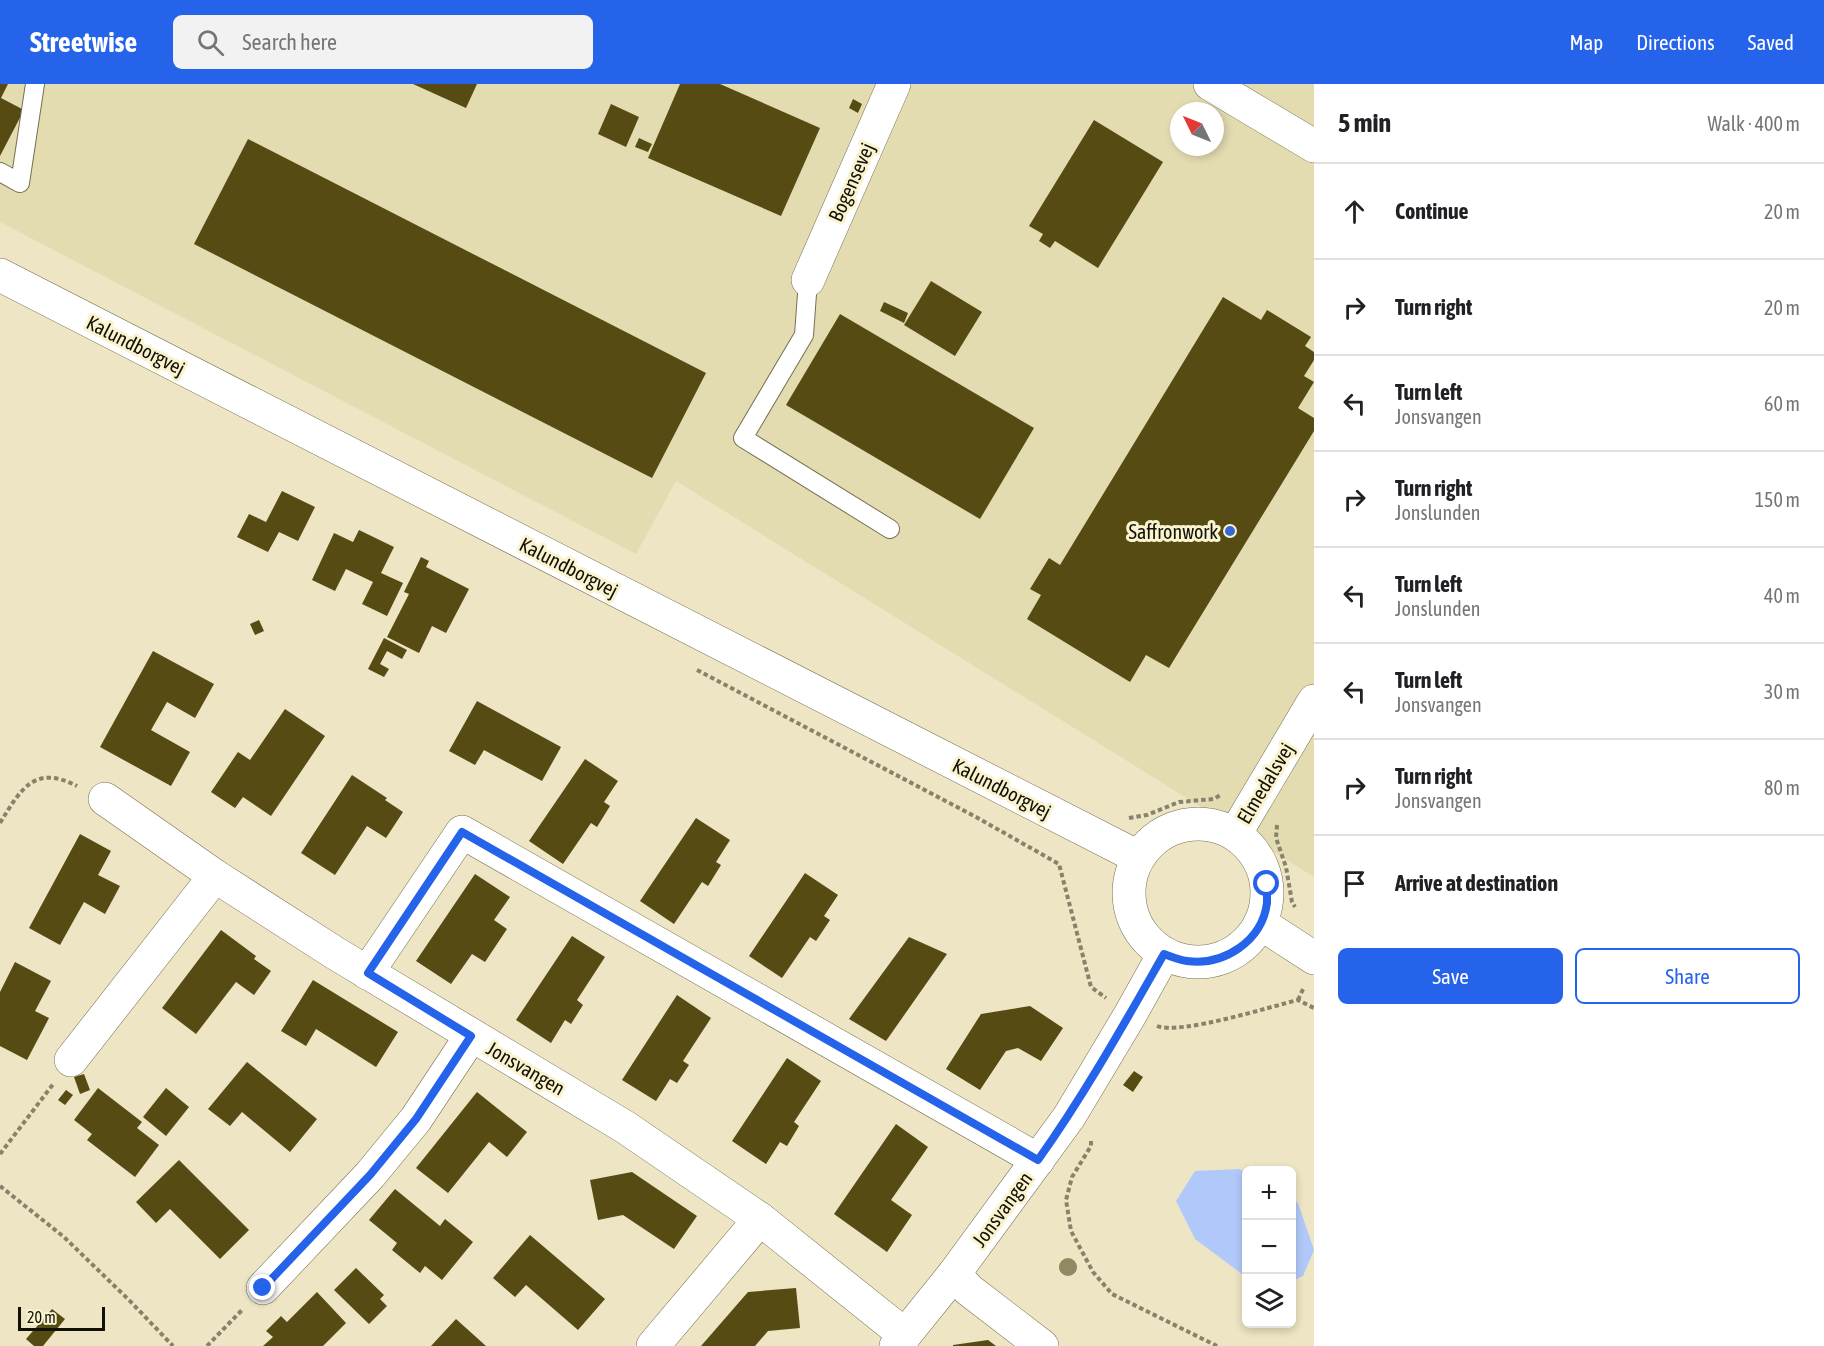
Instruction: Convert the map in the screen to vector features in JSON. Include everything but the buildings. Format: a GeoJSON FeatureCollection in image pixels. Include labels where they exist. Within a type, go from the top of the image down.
{"type":"FeatureCollection","features":[{"type":"Feature","properties":{"kind":"street","name":"Bogensevej"},"geometry":{"type":"LineString","coordinates":[[808,280],[894,84]]}},
{"type":"Feature","properties":{"kind":"street"},"geometry":{"type":"LineString","coordinates":[[1210,84],[1314,146]]}},
{"type":"Feature","properties":{"kind":"street","name":"Kalundborgvej"},"geometry":{"type":"LineString","coordinates":[[0,275],[1138,857]]}},
{"type":"Feature","properties":{"kind":"street","name":"Elmedalsvej"},"geometry":{"type":"LineString","coordinates":[[1235,834],[1314,701]]}},
{"type":"Feature","properties":{"kind":"street","name":"Jonsvangen"},"geometry":{"type":"LineString","coordinates":[[105,799],[215,876],[368,973],[625,1127],[760,1219],[901,1341],[954,1274],[1069,1117],[1164,954]]}},
{"type":"Feature","properties":{"kind":"street"},"geometry":{"type":"LineString","coordinates":[[1193,824],[1215,825],[1235,834],[1251,848],[1261,864],[1267,884],[1267,904],[1260,923],[1247,942],[1230,955],[1208,962],[1185,961],[1164,954],[1147,940],[1134,922],[1129,889],[1130,878],[1138,857],[1152,840],[1171,829],[1193,824]]}},
{"type":"Feature","properties":{"kind":"street"},"geometry":{"type":"LineString","coordinates":[[368,973],[462,832],[1038,1160]]}},
{"type":"Feature","properties":{"kind":"street"},"geometry":{"type":"LineString","coordinates":[[71,1060],[215,876]]}},
{"type":"Feature","properties":{"kind":"street"},"geometry":{"type":"LineString","coordinates":[[1260,923],[1314,958]]}},
{"type":"Feature","properties":{"kind":"street","name":"Jonsvangen"},"geometry":{"type":"LineString","coordinates":[[263,1288],[370,1175],[416,1119],[471,1036]]}},
{"type":"Feature","properties":{"kind":"street"},"geometry":{"type":"LineString","coordinates":[[653,1346],[760,1219]]}},
{"type":"Feature","properties":{"kind":"street"},"geometry":{"type":"LineString","coordinates":[[954,1274],[969,1290],[1042,1346]]}},
{"type":"Feature","properties":{"kind":"lane"},"geometry":{"type":"LineString","coordinates":[[0,172],[20,183],[35,84]]}},
{"type":"Feature","properties":{"kind":"lane"},"geometry":{"type":"LineString","coordinates":[[808,280],[804,336],[744,438],[890,529]]}},
{"type":"Feature","properties":{"kind":"path"},"geometry":{"type":"LineString","coordinates":[[690,666],[966,811],[1059,864],[1091,987],[1130,1015],[1163,1028],[1184,1028],[1298,1000],[1314,1008]]}},
{"type":"Feature","properties":{"kind":"path"},"geometry":{"type":"LineString","coordinates":[[0,823],[18,793],[39,778],[61,777],[105,799]]}},
{"type":"Feature","properties":{"kind":"path"},"geometry":{"type":"LineString","coordinates":[[0,1154],[71,1060]]}},
{"type":"Feature","properties":{"kind":"path"},"geometry":{"type":"LineString","coordinates":[[1069,1117],[1091,1136],[1091,1146],[1072,1177],[1066,1200],[1071,1231],[1093,1272],[1112,1294],[1217,1346]]}},
{"type":"Feature","properties":{"kind":"path"},"geometry":{"type":"LineString","coordinates":[[0,1186],[64,1237],[173,1346]]}},
{"type":"Feature","properties":{"kind":"path"},"geometry":{"type":"LineString","coordinates":[[207,1346],[263,1288]]}},
{"type":"Feature","properties":{"kind":"shaded area"},"geometry":{"type":"Polygon","coordinates":[[[0,84],[1314,84],[1314,877],[676,481],[636,554],[0,222],[0,84]]]}},
{"type":"Feature","properties":{"kind":"water"},"geometry":{"type":"Polygon","coordinates":[[[1195,1171],[1242,1171],[1242,1274],[1195,1239],[1176,1201],[1195,1171]]]}},
{"type":"Feature","properties":{"kind":"water"},"geometry":{"type":"Polygon","coordinates":[[[1296,1202],[1314,1250],[1303,1276],[1296,1279],[1296,1202]]]}},
{"type":"Feature","properties":{"kind":"place","name":"Saffronwork"},"geometry":{"type":"Point","coordinates":[1230,531]}},
{"type":"Feature","properties":{"kind":"route"},"geometry":{"type":"LineString","coordinates":[[263,1288],[370,1175],[416,1119],[471,1036],[368,973],[462,832],[1038,1160],[1069,1117],[1164,954],[1185,961],[1208,962],[1230,955],[1247,942],[1260,923],[1267,904],[1267,884]]}}]}
